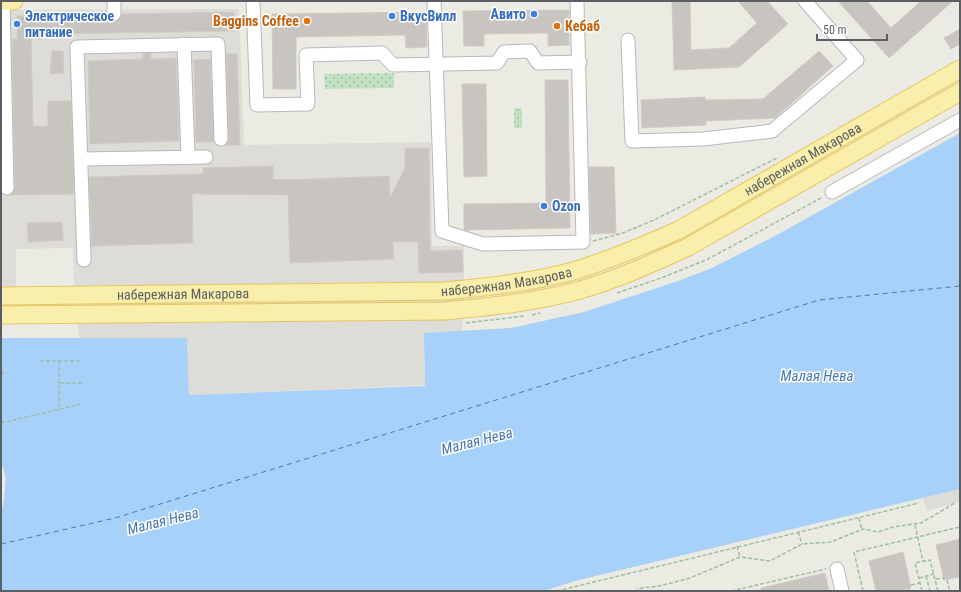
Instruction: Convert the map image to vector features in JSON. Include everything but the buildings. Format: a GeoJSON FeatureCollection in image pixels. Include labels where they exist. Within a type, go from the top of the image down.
{"type":"FeatureCollection","features":[{"type":"Feature","properties":{"kind":"main road"},"geometry":{"type":"LineString","coordinates":[[2,1],[14,1]]}},
{"type":"Feature","properties":{"kind":"main road","name":"набережная Макарова"},"geometry":{"type":"LineString","coordinates":[[1,296],[444,291],[490,287],[575,270],[642,247],[679,230],[960,69]]}},
{"type":"Feature","properties":{"kind":"main road","name":"набережная Макарова"},"geometry":{"type":"LineString","coordinates":[[1,315],[451,310],[492,307],[580,290],[650,265],[695,243],[960,92]]}},
{"type":"Feature","properties":{"kind":"lane"},"geometry":{"type":"LineString","coordinates":[[2,1],[7,188]]}},
{"type":"Feature","properties":{"kind":"lane"},"geometry":{"type":"LineString","coordinates":[[114,1],[114,14]]}},
{"type":"Feature","properties":{"kind":"lane"},"geometry":{"type":"LineString","coordinates":[[252,1],[257,105],[308,104],[306,55],[382,53],[393,65],[497,63],[504,52],[530,51],[538,63],[580,62]]}},
{"type":"Feature","properties":{"kind":"lane"},"geometry":{"type":"LineString","coordinates":[[434,1],[442,231],[484,244],[583,242],[580,62],[577,1]]}},
{"type":"Feature","properties":{"kind":"lane"},"geometry":{"type":"LineString","coordinates":[[628,40],[632,141],[703,139],[772,131],[858,60],[805,1]]}},
{"type":"Feature","properties":{"kind":"lane"},"geometry":{"type":"LineString","coordinates":[[84,260],[82,159],[77,47],[114,39],[184,44],[218,44],[221,139]]}},
{"type":"Feature","properties":{"kind":"lane"},"geometry":{"type":"LineString","coordinates":[[184,44],[188,157]]}},
{"type":"Feature","properties":{"kind":"lane"},"geometry":{"type":"LineString","coordinates":[[832,192],[960,120]]}},
{"type":"Feature","properties":{"kind":"lane"},"geometry":{"type":"LineString","coordinates":[[82,159],[206,157]]}},
{"type":"Feature","properties":{"kind":"lane"},"geometry":{"type":"LineString","coordinates":[[832,569],[842,591]]}},
{"type":"Feature","properties":{"kind":"path"},"geometry":{"type":"LineString","coordinates":[[583,242],[610,238],[654,220],[783,155]]}},
{"type":"Feature","properties":{"kind":"path"},"geometry":{"type":"LineString","coordinates":[[40,361],[80,361]]}},
{"type":"Feature","properties":{"kind":"path"},"geometry":{"type":"LineString","coordinates":[[59,361],[59,410]]}},
{"type":"Feature","properties":{"kind":"path"},"geometry":{"type":"LineString","coordinates":[[1,375],[4,372]]}},
{"type":"Feature","properties":{"kind":"path"},"geometry":{"type":"LineString","coordinates":[[59,383],[82,383]]}},
{"type":"Feature","properties":{"kind":"path"},"geometry":{"type":"LineString","coordinates":[[1,423],[82,404]]}},
{"type":"Feature","properties":{"kind":"path"},"geometry":{"type":"LineString","coordinates":[[557,591],[919,503]]}},
{"type":"Feature","properties":{"kind":"path"},"geometry":{"type":"LineString","coordinates":[[634,591],[695,577],[740,558],[770,561],[802,544],[831,542],[862,530],[878,532],[893,527],[915,525],[929,519],[955,503]]}},
{"type":"Feature","properties":{"kind":"path"},"geometry":{"type":"LineString","coordinates":[[859,518],[862,530]]}},
{"type":"Feature","properties":{"kind":"path"},"geometry":{"type":"LineString","coordinates":[[915,525],[923,562]]}},
{"type":"Feature","properties":{"kind":"path"},"geometry":{"type":"LineString","coordinates":[[863,591],[854,552],[960,527]]}},
{"type":"Feature","properties":{"kind":"path"},"geometry":{"type":"LineString","coordinates":[[798,532],[802,544]]}},
{"type":"Feature","properties":{"kind":"path"},"geometry":{"type":"LineString","coordinates":[[738,546],[740,558]]}},
{"type":"Feature","properties":{"kind":"path"},"geometry":{"type":"LineString","coordinates":[[922,591],[915,564],[930,560],[938,591]]}},
{"type":"Feature","properties":{"kind":"path"},"geometry":{"type":"LineString","coordinates":[[731,591],[832,569]]}},
{"type":"Feature","properties":{"kind":"path"},"geometry":{"type":"LineString","coordinates":[[919,578],[934,574]]}},
{"type":"Feature","properties":{"kind":"path"},"geometry":{"type":"LineString","coordinates":[[926,576],[930,591]]}},
{"type":"Feature","properties":{"kind":"path"},"geometry":{"type":"LineString","coordinates":[[935,580],[944,578]]}},
{"type":"Feature","properties":{"kind":"path"},"geometry":{"type":"LineString","coordinates":[[947,580],[950,591]]}},
{"type":"Feature","properties":{"kind":"path"},"geometry":{"type":"LineString","coordinates":[[911,585],[920,583]]}},
{"type":"Feature","properties":{"kind":"shaded area"},"geometry":{"type":"Polygon","coordinates":[[[239,9],[244,145],[431,142],[432,246],[464,246],[464,277],[462,332],[424,333],[425,385],[189,395],[187,338],[79,338],[74,287],[73,248],[16,249],[16,287],[1,287],[1,31],[10,30],[10,10],[239,9]]]}},
{"type":"Feature","properties":{"kind":"shaded area"},"geometry":{"type":"Polygon","coordinates":[[[960,489],[960,502],[927,511],[923,498],[960,489]]]}},
{"type":"Feature","properties":{"kind":"green space"},"geometry":{"type":"Polygon","coordinates":[[[394,73],[394,88],[325,89],[324,74],[394,73]]]}},
{"type":"Feature","properties":{"kind":"green space"},"geometry":{"type":"Polygon","coordinates":[[[514,108],[522,108],[522,128],[514,128],[514,108]]]}},
{"type":"Feature","properties":{"kind":"water","name":"Малая Нева"},"geometry":{"type":"Polygon","coordinates":[[[960,133],[960,489],[575,581],[544,591],[1,591],[1,508],[3,507],[6,478],[1,461],[1,338],[187,338],[189,395],[425,386],[424,333],[511,328],[584,312],[678,281],[712,268],[773,237],[960,133]]]}},
{"type":"Feature","properties":{"kind":"ferry route"},"geometry":{"type":"LineString","coordinates":[[1,544],[115,518],[819,300],[960,286]]}},
{"type":"Feature","properties":{"kind":"tunnel"},"geometry":{"type":"LineString","coordinates":[[114,14],[114,33]]}},
{"type":"Feature","properties":{"kind":"place","name":"Авито"},"geometry":{"type":"Point","coordinates":[534,14]}},
{"type":"Feature","properties":{"kind":"place","name":"ВкусВилл"},"geometry":{"type":"Point","coordinates":[392,16]}},
{"type":"Feature","properties":{"kind":"place","name":"Baggins Coffee"},"geometry":{"type":"Point","coordinates":[307,21]}},
{"type":"Feature","properties":{"kind":"place","name":"Электрическое питание"},"geometry":{"type":"Point","coordinates":[17,24]}},
{"type":"Feature","properties":{"kind":"place","name":"Кебаб"},"geometry":{"type":"Point","coordinates":[557,26]}},
{"type":"Feature","properties":{"kind":"place","name":"Ozon"},"geometry":{"type":"Point","coordinates":[544,206]}}]}
